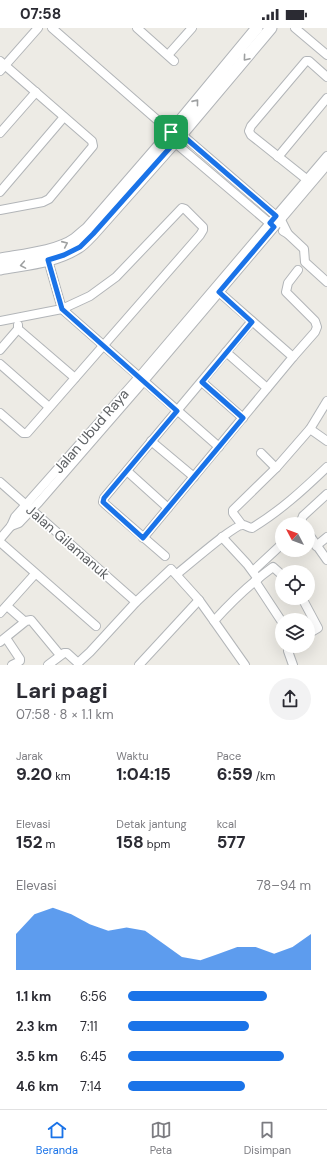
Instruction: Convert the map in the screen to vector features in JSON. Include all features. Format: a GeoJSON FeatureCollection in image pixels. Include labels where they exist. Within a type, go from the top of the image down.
{"type":"FeatureCollection","features":[{"type":"Feature","properties":{"kind":"street"},"geometry":{"type":"LineString","coordinates":[[0,203],[4,210],[43,202],[49,199],[93,146],[92,141],[36,92],[2,66],[38,28]]}},
{"type":"Feature","properties":{"kind":"street"},"geometry":{"type":"LineString","coordinates":[[52,28],[179,140],[272,225],[288,234],[304,249],[304,262],[327,281]]}},
{"type":"Feature","properties":{"kind":"street"},"geometry":{"type":"LineString","coordinates":[[137,28],[174,61]]}},
{"type":"Feature","properties":{"kind":"street"},"geometry":{"type":"LineString","coordinates":[[168,55],[192,28]]}},
{"type":"Feature","properties":{"kind":"street"},"geometry":{"type":"LineString","coordinates":[[0,259],[62,246],[74,239],[87,228],[179,140],[257,28]]}},
{"type":"Feature","properties":{"kind":"street"},"geometry":{"type":"LineString","coordinates":[[0,269],[48,260],[64,255],[80,247],[179,140],[271,28]]}},
{"type":"Feature","properties":{"kind":"street"},"geometry":{"type":"LineString","coordinates":[[295,28],[327,56]]}},
{"type":"Feature","properties":{"kind":"street"},"geometry":{"type":"LineString","coordinates":[[309,182],[251,135],[250,129],[306,61],[309,61],[327,77]]}},
{"type":"Feature","properties":{"kind":"street"},"geometry":{"type":"LineString","coordinates":[[0,133],[36,92]]}},
{"type":"Feature","properties":{"kind":"street"},"geometry":{"type":"LineString","coordinates":[[278,157],[327,98]]}},
{"type":"Feature","properties":{"kind":"street"},"geometry":{"type":"LineString","coordinates":[[0,192],[64,117]]}},
{"type":"Feature","properties":{"kind":"street"},"geometry":{"type":"LineString","coordinates":[[179,140],[278,218],[288,234]]}},
{"type":"Feature","properties":{"kind":"street","name":"Jalan Ubud Raya"},"geometry":{"type":"LineString","coordinates":[[309,182],[327,156]]}},
{"type":"Feature","properties":{"kind":"street","name":"Jalan Ubud Raya"},"geometry":{"type":"LineString","coordinates":[[141,379],[309,182],[327,165]]}},
{"type":"Feature","properties":{"kind":"street"},"geometry":{"type":"LineString","coordinates":[[0,321],[62,309],[90,296],[116,277],[182,208],[185,209],[203,227],[203,230],[27,433],[24,433],[0,413]]}},
{"type":"Feature","properties":{"kind":"street","name":"Jalan Ubud Raya"},"geometry":{"type":"LineString","coordinates":[[0,539],[11,526],[15,517],[29,507],[219,292],[265,233]]}},
{"type":"Feature","properties":{"kind":"street"},"geometry":{"type":"LineString","coordinates":[[48,260],[62,309],[219,447]]}},
{"type":"Feature","properties":{"kind":"street"},"geometry":{"type":"LineString","coordinates":[[143,538],[315,332],[317,327],[315,321],[286,292],[288,283],[298,270]]}},
{"type":"Feature","properties":{"kind":"street"},"geometry":{"type":"LineString","coordinates":[[219,292],[293,357]]}},
{"type":"Feature","properties":{"kind":"street"},"geometry":{"type":"LineString","coordinates":[[0,350],[18,329],[19,318]]}},
{"type":"Feature","properties":{"kind":"street"},"geometry":{"type":"LineString","coordinates":[[165,556],[103,502],[104,498],[252,322]]}},
{"type":"Feature","properties":{"kind":"street"},"geometry":{"type":"LineString","coordinates":[[18,329],[75,378]]}},
{"type":"Feature","properties":{"kind":"street"},"geometry":{"type":"LineString","coordinates":[[226,352],[267,388]]}},
{"type":"Feature","properties":{"kind":"street"},"geometry":{"type":"LineString","coordinates":[[0,364],[49,407]]}},
{"type":"Feature","properties":{"kind":"street"},"geometry":{"type":"LineString","coordinates":[[202,382],[243,418]]}},
{"type":"Feature","properties":{"kind":"street"},"geometry":{"type":"LineString","coordinates":[[327,401],[310,429],[276,468],[233,511],[233,513],[242,525],[251,529],[296,496],[327,467]]}},
{"type":"Feature","properties":{"kind":"street"},"geometry":{"type":"LineString","coordinates":[[310,429],[327,441]]}},
{"type":"Feature","properties":{"kind":"street"},"geometry":{"type":"LineString","coordinates":[[151,442],[194,477]]}},
{"type":"Feature","properties":{"kind":"street"},"geometry":{"type":"LineString","coordinates":[[261,453],[276,468]]}},
{"type":"Feature","properties":{"kind":"street"},"geometry":{"type":"LineString","coordinates":[[127,471],[168,508]]}},
{"type":"Feature","properties":{"kind":"street","name":"Jalan Gilamanuk"},"geometry":{"type":"LineString","coordinates":[[0,482],[136,602]]}},
{"type":"Feature","properties":{"kind":"street"},"geometry":{"type":"LineString","coordinates":[[303,517],[327,494]]}},
{"type":"Feature","properties":{"kind":"street"},"geometry":{"type":"LineString","coordinates":[[48,665],[64,653],[67,653],[79,664],[136,602],[174,571],[222,537],[242,525]]}},
{"type":"Feature","properties":{"kind":"street"},"geometry":{"type":"LineString","coordinates":[[222,537],[253,571],[256,580],[276,613]]}},
{"type":"Feature","properties":{"kind":"street"},"geometry":{"type":"LineString","coordinates":[[327,537],[316,546],[327,560]]}},
{"type":"Feature","properties":{"kind":"street"},"geometry":{"type":"LineString","coordinates":[[0,542],[96,626]]}},
{"type":"Feature","properties":{"kind":"street"},"geometry":{"type":"LineString","coordinates":[[253,571],[275,551]]}},
{"type":"Feature","properties":{"kind":"street"},"geometry":{"type":"LineString","coordinates":[[214,621],[256,580],[273,567],[275,569]]}},
{"type":"Feature","properties":{"kind":"street"},"geometry":{"type":"LineString","coordinates":[[174,571],[199,600],[245,665]]}},
{"type":"Feature","properties":{"kind":"street"},"geometry":{"type":"LineString","coordinates":[[0,613],[35,574]]}},
{"type":"Feature","properties":{"kind":"street"},"geometry":{"type":"LineString","coordinates":[[139,665],[199,600]]}},
{"type":"Feature","properties":{"kind":"street"},"geometry":{"type":"LineString","coordinates":[[7,606],[23,620]]}},
{"type":"Feature","properties":{"kind":"street"},"geometry":{"type":"LineString","coordinates":[[12,665],[20,659],[3,640],[26,621],[31,620],[60,655]]}},
{"type":"Feature","properties":{"kind":"street"},"geometry":{"type":"LineString","coordinates":[[288,653],[293,665]]}},
{"type":"Feature","properties":{"kind":"route"},"geometry":{"type":"LineString","coordinates":[[171,132],[182,135],[276,216],[270,223],[274,227],[219,292],[252,322],[202,382],[243,418],[143,538],[103,502],[104,498],[177,411],[62,309],[48,260],[64,255],[80,247],[93,234],[175,142],[171,132]]}}]}
